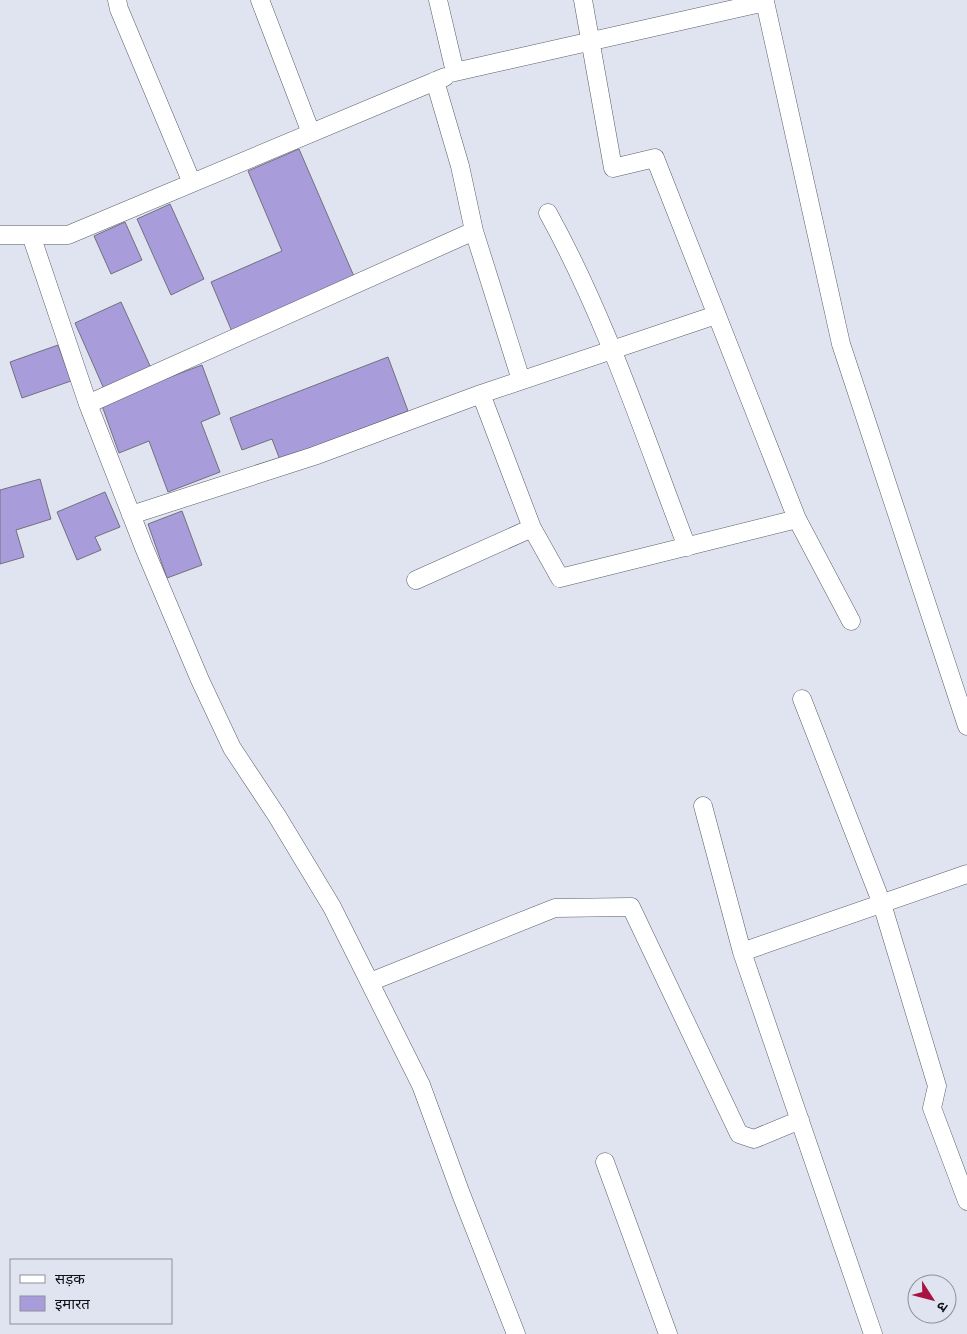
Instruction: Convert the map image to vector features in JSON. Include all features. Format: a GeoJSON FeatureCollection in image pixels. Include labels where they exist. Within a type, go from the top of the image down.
{"type":"FeatureCollection","features":[{"type":"Feature","properties":{"kind":"street"},"geometry":{"type":"LineString","coordinates":[[117,0],[119,9],[192,183]]}},
{"type":"Feature","properties":{"kind":"street"},"geometry":{"type":"LineString","coordinates":[[260,0],[311,133]]}},
{"type":"Feature","properties":{"kind":"street"},"geometry":{"type":"LineString","coordinates":[[438,0],[455,72]]}},
{"type":"Feature","properties":{"kind":"street"},"geometry":{"type":"LineString","coordinates":[[583,0],[592,41],[613,168],[655,158],[797,519],[851,621]]}},
{"type":"Feature","properties":{"kind":"street"},"geometry":{"type":"LineString","coordinates":[[0,234],[68,235],[455,72],[768,1],[841,344],[967,726]]}},
{"type":"Feature","properties":{"kind":"street"},"geometry":{"type":"LineString","coordinates":[[436,81],[460,166],[474,231],[521,380]]}},
{"type":"Feature","properties":{"kind":"street"},"geometry":{"type":"LineString","coordinates":[[548,213],[563,239],[612,349],[687,547]]}},
{"type":"Feature","properties":{"kind":"street"},"geometry":{"type":"LineString","coordinates":[[88,404],[474,231]]}},
{"type":"Feature","properties":{"kind":"street"},"geometry":{"type":"LineString","coordinates":[[31,235],[88,404],[131,515],[200,680],[232,748],[277,816],[332,907],[421,1085],[516,1334]]}},
{"type":"Feature","properties":{"kind":"street"},"geometry":{"type":"LineString","coordinates":[[131,515],[314,456],[521,380],[716,315]]}},
{"type":"Feature","properties":{"kind":"street"},"geometry":{"type":"LineString","coordinates":[[482,394],[532,528],[560,578],[797,519]]}},
{"type":"Feature","properties":{"kind":"street"},"geometry":{"type":"LineString","coordinates":[[416,580],[532,528]]}},
{"type":"Feature","properties":{"kind":"street"},"geometry":{"type":"LineString","coordinates":[[802,698],[882,904],[937,1086],[932,1108],[967,1201]]}},
{"type":"Feature","properties":{"kind":"street"},"geometry":{"type":"LineString","coordinates":[[703,806],[742,952],[873,1334]]}},
{"type":"Feature","properties":{"kind":"street"},"geometry":{"type":"LineString","coordinates":[[742,952],[967,874]]}},
{"type":"Feature","properties":{"kind":"street"},"geometry":{"type":"LineString","coordinates":[[370,982],[555,908],[631,907],[739,1134],[754,1139],[800,1120]]}},
{"type":"Feature","properties":{"kind":"street"},"geometry":{"type":"LineString","coordinates":[[605,1162],[668,1334]]}},
{"type":"Feature","properties":{"kind":"building"},"geometry":{"type":"Polygon","coordinates":[[[299,149],[356,281],[233,334],[211,282],[282,251],[248,171],[299,149]]]}},
{"type":"Feature","properties":{"kind":"building"},"geometry":{"type":"Polygon","coordinates":[[[170,204],[204,279],[171,295],[137,219],[170,204]]]}},
{"type":"Feature","properties":{"kind":"building"},"geometry":{"type":"Polygon","coordinates":[[[125,222],[142,260],[111,274],[94,236],[125,222]]]}},
{"type":"Feature","properties":{"kind":"building"},"geometry":{"type":"Polygon","coordinates":[[[121,302],[151,368],[104,389],[75,323],[121,302]]]}},
{"type":"Feature","properties":{"kind":"building"},"geometry":{"type":"Polygon","coordinates":[[[58,345],[71,381],[22,398],[10,362],[58,345]]]}},
{"type":"Feature","properties":{"kind":"building"},"geometry":{"type":"Polygon","coordinates":[[[388,357],[408,411],[280,460],[272,439],[242,450],[230,418],[388,357]]]}},
{"type":"Feature","properties":{"kind":"building"},"geometry":{"type":"Polygon","coordinates":[[[202,365],[220,414],[201,422],[220,472],[168,492],[149,441],[119,453],[101,403],[202,365]]]}},
{"type":"Feature","properties":{"kind":"building"},"geometry":{"type":"Polygon","coordinates":[[[40,479],[51,519],[16,530],[24,557],[0,564],[0,490],[40,479]]]}},
{"type":"Feature","properties":{"kind":"building"},"geometry":{"type":"Polygon","coordinates":[[[105,492],[120,527],[95,537],[101,550],[77,560],[57,512],[105,492]]]}},
{"type":"Feature","properties":{"kind":"building"},"geometry":{"type":"Polygon","coordinates":[[[182,511],[202,565],[167,578],[148,524],[182,511]]]}}]}
